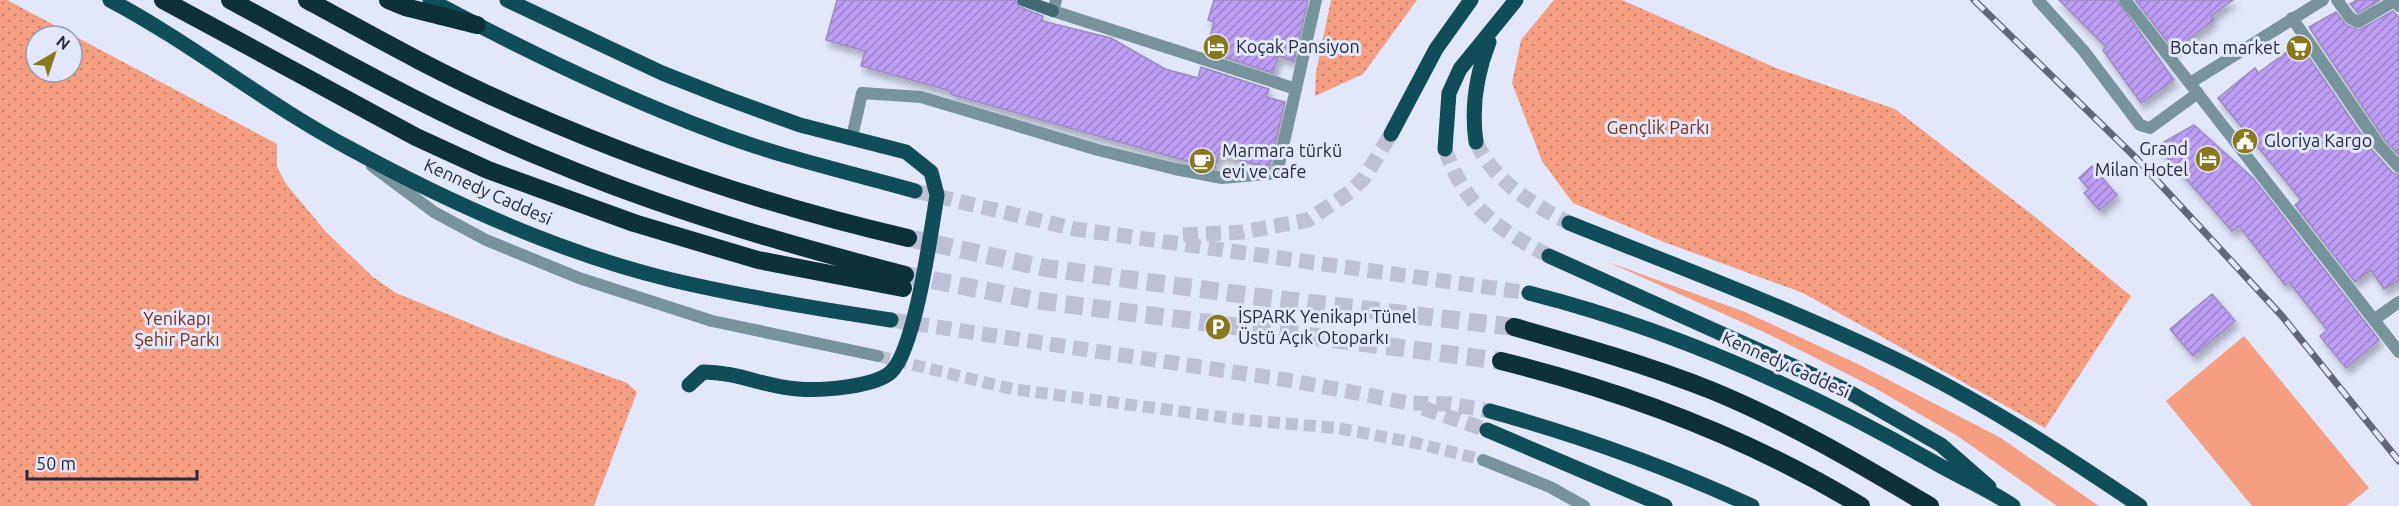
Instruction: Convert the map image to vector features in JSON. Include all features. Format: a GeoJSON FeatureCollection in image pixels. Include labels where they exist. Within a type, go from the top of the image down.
{"type":"FeatureCollection","features":[{"type":"Feature","properties":{"kind":"highway"},"geometry":{"type":"LineString","coordinates":[[163,0],[416,137],[499,175],[634,224],[758,260],[904,281],[695,215],[553,163],[424,104],[230,0]]}},
{"type":"Feature","properties":{"kind":"highway"},"geometry":{"type":"LineString","coordinates":[[306,0],[454,78],[524,111],[601,142],[751,196],[908,238]]}},
{"type":"Feature","properties":{"kind":"highway"},"geometry":{"type":"LineString","coordinates":[[388,0],[405,7],[477,25]]}},
{"type":"Feature","properties":{"kind":"highway"},"geometry":{"type":"LineString","coordinates":[[1514,327],[1642,365],[1713,392],[1797,431],[1930,506]]}},
{"type":"Feature","properties":{"kind":"highway"},"geometry":{"type":"LineString","coordinates":[[1501,361],[1631,399],[1684,420],[1751,448],[1861,506]]}},
{"type":"Feature","properties":{"kind":"main road","name":"Kennedy Caddesi"},"geometry":{"type":"LineString","coordinates":[[110,0],[199,52],[347,147],[508,224],[622,266],[718,290],[891,320]]}},
{"type":"Feature","properties":{"kind":"main road"},"geometry":{"type":"LineString","coordinates":[[430,0],[477,25],[714,132],[775,152],[915,191]]}},
{"type":"Feature","properties":{"kind":"main road"},"geometry":{"type":"LineString","coordinates":[[507,0],[662,73],[800,125],[906,152],[931,172],[936,186],[931,231],[908,346],[890,374],[866,383],[797,389],[726,372],[703,372],[689,385]]}},
{"type":"Feature","properties":{"kind":"main road"},"geometry":{"type":"LineString","coordinates":[[1390,134],[1436,49],[1471,0]]}},
{"type":"Feature","properties":{"kind":"main road"},"geometry":{"type":"LineString","coordinates":[[1445,149],[1449,93],[1460,69],[1516,0]]}},
{"type":"Feature","properties":{"kind":"main road"},"geometry":{"type":"LineString","coordinates":[[1476,142],[1472,116],[1475,91],[1482,59],[1494,28]]}},
{"type":"Feature","properties":{"kind":"main road"},"geometry":{"type":"LineString","coordinates":[[1569,223],[1790,312],[1892,358],[2046,443],[2140,506]]}},
{"type":"Feature","properties":{"kind":"main road"},"geometry":{"type":"LineString","coordinates":[[1549,256],[1842,388],[1941,445],[1997,495]]}},
{"type":"Feature","properties":{"kind":"main road","name":"Kennedy Caddesi"},"geometry":{"type":"LineString","coordinates":[[1529,293],[1597,310],[1681,339],[1774,378],[1852,416],[2013,506]]}},
{"type":"Feature","properties":{"kind":"main road"},"geometry":{"type":"LineString","coordinates":[[1490,411],[1566,432],[1644,460],[1752,506]]}},
{"type":"Feature","properties":{"kind":"main road"},"geometry":{"type":"LineString","coordinates":[[1487,430],[1665,506]]}},
{"type":"Feature","properties":{"kind":"street"},"geometry":{"type":"LineString","coordinates":[[1023,0],[1055,5],[1296,89]]}},
{"type":"Feature","properties":{"kind":"street"},"geometry":{"type":"LineString","coordinates":[[852,137],[862,93],[921,97],[1098,150],[1175,169],[1222,178],[1277,173],[1316,0]]}},
{"type":"Feature","properties":{"kind":"street"},"geometry":{"type":"LineString","coordinates":[[2038,0],[2083,50],[2140,125],[2150,128],[2194,88],[2292,18],[2324,0]]}},
{"type":"Feature","properties":{"kind":"street"},"geometry":{"type":"LineString","coordinates":[[2125,0],[2399,352]]}},
{"type":"Feature","properties":{"kind":"street"},"geometry":{"type":"LineString","coordinates":[[2337,0],[2350,18],[2358,22],[2397,0],[2399,6]]}},
{"type":"Feature","properties":{"kind":"street"},"geometry":{"type":"LineString","coordinates":[[2292,18],[2379,145],[2399,167]]}},
{"type":"Feature","properties":{"kind":"street"},"geometry":{"type":"LineString","coordinates":[[347,147],[434,212],[486,240],[579,278],[712,321],[878,356]]}},
{"type":"Feature","properties":{"kind":"street"},"geometry":{"type":"LineString","coordinates":[[2375,319],[2399,302]]}},
{"type":"Feature","properties":{"kind":"street"},"geometry":{"type":"LineString","coordinates":[[1483,460],[1550,487],[1584,506]]}},
{"type":"Feature","properties":{"kind":"green space","name":"Yenikapı Şehir Parkı"},"geometry":{"type":"Polygon","coordinates":[[[0,0],[7,0],[52,24],[24,24],[24,84],[84,84],[84,41],[277,144],[277,167],[286,184],[326,232],[373,277],[396,293],[503,337],[627,383],[637,392],[594,506],[0,506],[0,0]]]}},
{"type":"Feature","properties":{"kind":"green space"},"geometry":{"type":"Polygon","coordinates":[[[1331,0],[1417,0],[1363,74],[1315,96],[1316,72],[1331,0]]]}},
{"type":"Feature","properties":{"kind":"green space","name":"Gençlik Parkı"},"geometry":{"type":"Polygon","coordinates":[[[1554,0],[1622,0],[1776,68],[1895,109],[2034,216],[2131,296],[2045,428],[1803,293],[1664,242],[1573,203],[1542,161],[1512,83],[1521,40],[1554,0]]]}},
{"type":"Feature","properties":{"kind":"green space"},"geometry":{"type":"Polygon","coordinates":[[[1608,262],[1745,312],[1858,364],[2001,438],[2099,506],[2057,506],[1959,437],[1875,388],[1766,333],[1608,262]]]}},
{"type":"Feature","properties":{"kind":"green space"},"geometry":{"type":"Polygon","coordinates":[[[2244,336],[2369,488],[2347,506],[2252,506],[2166,401],[2244,336]]]}},
{"type":"Feature","properties":{"kind":"building"},"geometry":{"type":"Polygon","coordinates":[[[837,0],[1015,0],[1020,7],[1043,16],[1042,21],[1111,38],[1165,69],[1198,78],[1201,67],[1269,89],[1266,97],[1285,102],[1270,165],[1262,166],[1219,154],[1215,168],[1208,167],[950,94],[951,91],[861,66],[865,51],[826,40],[837,0]]]}},
{"type":"Feature","properties":{"kind":"building"},"geometry":{"type":"Polygon","coordinates":[[[1214,0],[1308,0],[1294,61],[1278,56],[1273,73],[1206,51],[1214,22],[1208,20],[1214,0]]]}},
{"type":"Feature","properties":{"kind":"building"},"geometry":{"type":"Polygon","coordinates":[[[2059,0],[2117,0],[2174,80],[2141,103],[2103,50],[2106,47],[2059,0]]]}},
{"type":"Feature","properties":{"kind":"building"},"geometry":{"type":"Polygon","coordinates":[[[2135,0],[2233,0],[2211,16],[2214,20],[2174,50],[2135,0]]]}},
{"type":"Feature","properties":{"kind":"building"},"geometry":{"type":"Polygon","coordinates":[[[2357,0],[2380,0],[2358,13],[2350,4],[2357,0]]]}},
{"type":"Feature","properties":{"kind":"building"},"geometry":{"type":"Polygon","coordinates":[[[2393,11],[2399,17],[2399,155],[2385,140],[2309,27],[2336,12],[2346,25],[2359,30],[2393,11]]]}},
{"type":"Feature","properties":{"kind":"building"},"geometry":{"type":"Polygon","coordinates":[[[2299,43],[2372,150],[2393,173],[2399,175],[2399,280],[2384,289],[2371,270],[2355,282],[2295,205],[2301,200],[2218,98],[2255,68],[2258,73],[2299,43]]]}},
{"type":"Feature","properties":{"kind":"building"},"geometry":{"type":"Polygon","coordinates":[[[2194,125],[2254,179],[2379,340],[2346,368],[2320,336],[2327,330],[2289,282],[2285,285],[2239,226],[2232,231],[2157,146],[2194,125]]]}},
{"type":"Feature","properties":{"kind":"building"},"geometry":{"type":"Polygon","coordinates":[[[2092,166],[2117,195],[2099,210],[2084,193],[2089,189],[2079,178],[2092,166]]]}},
{"type":"Feature","properties":{"kind":"building"},"geometry":{"type":"Polygon","coordinates":[[[2212,294],[2235,321],[2193,356],[2170,329],[2212,294]]]}},
{"type":"Feature","properties":{"kind":"tunnel"},"geometry":{"type":"LineString","coordinates":[[1183,235],[1243,232],[1308,220],[1350,192],[1364,178],[1391,134]]}},
{"type":"Feature","properties":{"kind":"tunnel"},"geometry":{"type":"LineString","coordinates":[[1476,142],[1503,180],[1527,199],[1569,223]]}},
{"type":"Feature","properties":{"kind":"tunnel"},"geometry":{"type":"LineString","coordinates":[[1445,149],[1463,187],[1485,214],[1513,236],[1549,256]]}},
{"type":"Feature","properties":{"kind":"tunnel"},"geometry":{"type":"LineString","coordinates":[[915,191],[1075,229],[1529,293]]}},
{"type":"Feature","properties":{"kind":"tunnel"},"geometry":{"type":"LineString","coordinates":[[908,238],[1046,268],[1252,296],[1514,327]]}},
{"type":"Feature","properties":{"kind":"tunnel"},"geometry":{"type":"LineString","coordinates":[[906,275],[1034,300],[1501,361]]}},
{"type":"Feature","properties":{"kind":"tunnel"},"geometry":{"type":"LineString","coordinates":[[891,320],[1293,381],[1409,403],[1450,404],[1490,411]]}},
{"type":"Feature","properties":{"kind":"tunnel"},"geometry":{"type":"LineString","coordinates":[[878,356],[1012,389],[1245,420],[1337,428],[1416,443],[1483,460]]}},
{"type":"Feature","properties":{"kind":"tunnel"},"geometry":{"type":"LineString","coordinates":[[1423,408],[1487,430]]}},
{"type":"Feature","properties":{"kind":"railway"},"geometry":{"type":"LineString","coordinates":[[1974,0],[2136,158],[2282,316],[2399,461]]}},
{"type":"Feature","properties":{"kind":"place","name":"Koçak Pansiyon"},"geometry":{"type":"Point","coordinates":[1216,47]}},
{"type":"Feature","properties":{"kind":"place","name":"Botan market"},"geometry":{"type":"Point","coordinates":[2299,48]}},
{"type":"Feature","properties":{"kind":"place","name":"Gloriya Kargo"},"geometry":{"type":"Point","coordinates":[2245,141]}},
{"type":"Feature","properties":{"kind":"place","name":"Grand Milan Hotel"},"geometry":{"type":"Point","coordinates":[2208,159]}},
{"type":"Feature","properties":{"kind":"place","name":"Marmara türkü evi ve cafe"},"geometry":{"type":"Point","coordinates":[1202,161]}},
{"type":"Feature","properties":{"kind":"place","name":"İSPARK Yenikapı Tünel Üstü Açık Otoparkı"},"geometry":{"type":"Point","coordinates":[1218,327]}}]}
